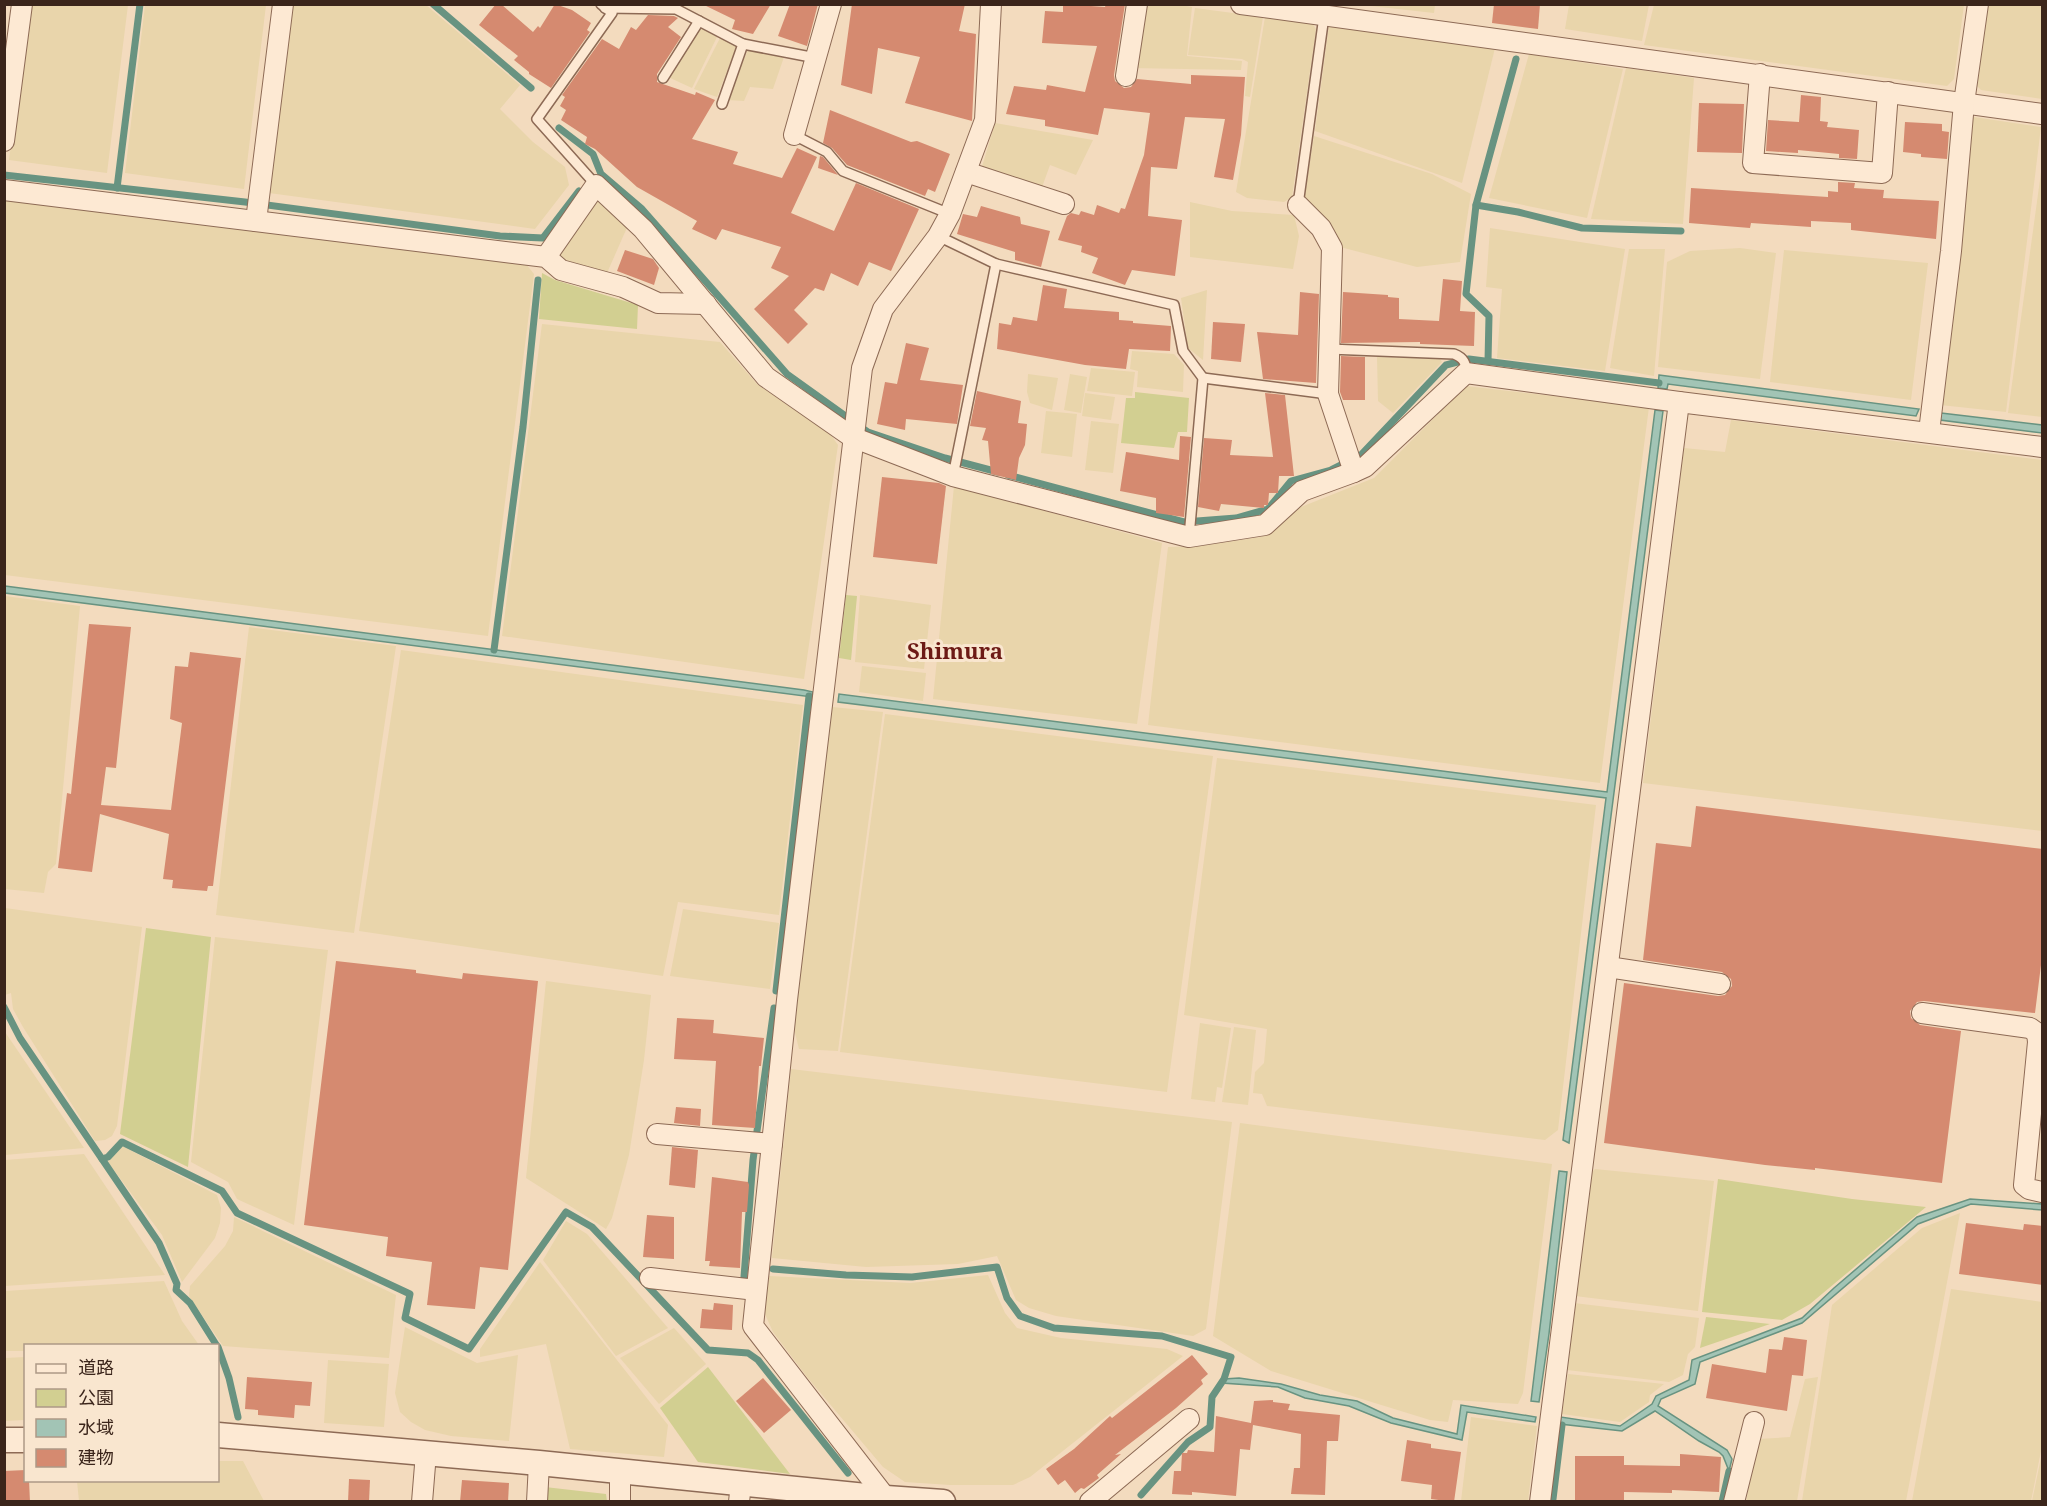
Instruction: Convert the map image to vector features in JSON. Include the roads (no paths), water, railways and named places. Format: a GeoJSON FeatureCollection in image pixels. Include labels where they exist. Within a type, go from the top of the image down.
{"type":"FeatureCollection","features":[{"type":"Feature","properties":{"kind":"street"},"geometry":{"type":"LineString","coordinates":[[4,141],[22,4]]}},
{"type":"Feature","properties":{"kind":"street"},"geometry":{"type":"LineString","coordinates":[[256,221],[283,4]]}},
{"type":"Feature","properties":{"kind":"street"},"geometry":{"type":"LineString","coordinates":[[794,135],[831,4]]}},
{"type":"Feature","properties":{"kind":"street"},"geometry":{"type":"LineString","coordinates":[[886,1498],[753,1326],[787,1000],[862,368],[883,309],[938,236],[950,214],[985,120],[991,4]]}},
{"type":"Feature","properties":{"kind":"street"},"geometry":{"type":"LineString","coordinates":[[1126,76],[1137,4]]}},
{"type":"Feature","properties":{"kind":"street"},"geometry":{"type":"LineString","coordinates":[[1241,4],[1324,16],[1347,12],[2043,114]]}},
{"type":"Feature","properties":{"kind":"street"},"geometry":{"type":"LineString","coordinates":[[1929,432],[1951,251],[1964,103],[1978,4]]}},
{"type":"Feature","properties":{"kind":"street"},"geometry":{"type":"LineString","coordinates":[[1760,74],[1753,164],[1882,173],[1888,92]]}},
{"type":"Feature","properties":{"kind":"street"},"geometry":{"type":"LineString","coordinates":[[966,172],[1064,204]]}},
{"type":"Feature","properties":{"kind":"street"},"geometry":{"type":"LineString","coordinates":[[546,257],[596,185],[643,230],[766,376],[852,437],[952,476],[1189,537],[1265,525],[1302,491],[1365,466],[1466,373],[2043,447]]}},
{"type":"Feature","properties":{"kind":"street"},"geometry":{"type":"LineString","coordinates":[[4,189],[546,257],[561,270],[624,287],[658,303],[706,304]]}},
{"type":"Feature","properties":{"kind":"street"},"geometry":{"type":"LineString","coordinates":[[1298,205],[1321,228],[1332,248],[1328,394],[1354,472]]}},
{"type":"Feature","properties":{"kind":"street"},"geometry":{"type":"LineString","coordinates":[[1540,1502],[1679,402]]}},
{"type":"Feature","properties":{"kind":"street"},"geometry":{"type":"LineString","coordinates":[[1608,967],[1720,984]]}},
{"type":"Feature","properties":{"kind":"street"},"geometry":{"type":"LineString","coordinates":[[1923,1013],[2030,1028],[2037,1033],[2024,1185],[2029,1189],[2043,1192]]}},
{"type":"Feature","properties":{"kind":"street"},"geometry":{"type":"LineString","coordinates":[[657,1134],[772,1144]]}},
{"type":"Feature","properties":{"kind":"street"},"geometry":{"type":"LineString","coordinates":[[650,1278],[756,1290]]}},
{"type":"Feature","properties":{"kind":"street"},"geometry":{"type":"LineString","coordinates":[[1090,1502],[1189,1419]]}},
{"type":"Feature","properties":{"kind":"street"},"geometry":{"type":"LineString","coordinates":[[1734,1502],[1754,1422]]}},
{"type":"Feature","properties":{"kind":"street"},"geometry":{"type":"LineString","coordinates":[[219,1435],[620,1471],[740,1492],[943,1502]]}},
{"type":"Feature","properties":{"kind":"street"},"geometry":{"type":"LineString","coordinates":[[4,1440],[24,1440]]}},
{"type":"Feature","properties":{"kind":"street"},"geometry":{"type":"LineString","coordinates":[[422,1502],[426,1453]]}},
{"type":"Feature","properties":{"kind":"street"},"geometry":{"type":"LineString","coordinates":[[537,1502],[539,1463]]}},
{"type":"Feature","properties":{"kind":"street"},"geometry":{"type":"LineString","coordinates":[[620,1471],[620,1502]]}},
{"type":"Feature","properties":{"kind":"lane"},"geometry":{"type":"LineString","coordinates":[[603,6],[676,9],[743,44],[816,58]]}},
{"type":"Feature","properties":{"kind":"lane"},"geometry":{"type":"LineString","coordinates":[[596,185],[537,119],[612,13],[603,6]]}},
{"type":"Feature","properties":{"kind":"lane"},"geometry":{"type":"LineString","coordinates":[[1298,205],[1324,16]]}},
{"type":"Feature","properties":{"kind":"lane"},"geometry":{"type":"LineString","coordinates":[[663,78],[699,21]]}},
{"type":"Feature","properties":{"kind":"lane"},"geometry":{"type":"LineString","coordinates":[[722,104],[743,44]]}},
{"type":"Feature","properties":{"kind":"lane"},"geometry":{"type":"LineString","coordinates":[[794,135],[827,152],[843,171],[950,214]]}},
{"type":"Feature","properties":{"kind":"lane"},"geometry":{"type":"LineString","coordinates":[[938,236],[996,264],[1174,305],[1183,351],[1203,378],[1189,537]]}},
{"type":"Feature","properties":{"kind":"lane"},"geometry":{"type":"LineString","coordinates":[[952,476],[996,264]]}},
{"type":"Feature","properties":{"kind":"lane"},"geometry":{"type":"LineString","coordinates":[[1329,349],[1454,354],[1461,357],[1466,364],[1466,373]]}},
{"type":"Feature","properties":{"kind":"lane"},"geometry":{"type":"LineString","coordinates":[[1203,378],[1328,394]]}},
{"type":"Feature","properties":{"kind":"water"},"geometry":{"type":"Polygon","coordinates":[[[1659,375],[1919,409],[1916,416],[1668,384],[1667,389],[1658,388],[1659,375]]]}},
{"type":"Feature","properties":{"kind":"water"},"geometry":{"type":"Polygon","coordinates":[[[1655,410],[1663,411],[1569,1143],[1563,1140],[1606,798],[838,702],[839,694],[1607,792],[1655,410]]]}},
{"type":"Feature","properties":{"kind":"water"},"geometry":{"type":"Polygon","coordinates":[[[1941,413],[2042,425],[2042,433],[1940,420],[1941,413]]]}},
{"type":"Feature","properties":{"kind":"water"},"geometry":{"type":"Polygon","coordinates":[[[5,586],[813,692],[812,697],[5,593],[5,586]]]}},
{"type":"Feature","properties":{"kind":"water"},"geometry":{"type":"Polygon","coordinates":[[[1559,1171],[1567,1172],[1539,1402],[1531,1401],[1559,1171]]]}},
{"type":"Feature","properties":{"kind":"water"},"geometry":{"type":"Polygon","coordinates":[[[1970,1199],[2042,1204],[2042,1210],[1971,1204],[1918,1224],[1802,1323],[1700,1362],[1695,1384],[1661,1399],[1658,1406],[1727,1450],[1732,1459],[1729,1471],[1719,1452],[1655,1411],[1622,1431],[1560,1424],[1561,1417],[1620,1426],[1652,1404],[1656,1396],[1689,1380],[1692,1360],[1802,1318],[1917,1217],[1970,1199]]]}},
{"type":"Feature","properties":{"kind":"water"},"geometry":{"type":"Polygon","coordinates":[[[1239,1378],[1281,1384],[1320,1395],[1357,1401],[1393,1418],[1457,1434],[1461,1405],[1536,1417],[1535,1422],[1467,1412],[1462,1440],[1391,1423],[1349,1406],[1305,1398],[1278,1387],[1222,1383],[1224,1379],[1239,1378]]]}},
{"type":"Feature","properties":{"kind":"waterway"},"geometry":{"type":"LineString","coordinates":[[117,188],[140,4]]}},
{"type":"Feature","properties":{"kind":"waterway"},"geometry":{"type":"LineString","coordinates":[[433,4],[531,88]]}},
{"type":"Feature","properties":{"kind":"waterway"},"geometry":{"type":"LineString","coordinates":[[1488,361],[1489,316],[1466,294],[1476,205],[1516,59]]}},
{"type":"Feature","properties":{"kind":"waterway"},"geometry":{"type":"LineString","coordinates":[[559,128],[593,154],[601,174],[642,209],[787,374],[868,432],[945,458],[998,472]]}},
{"type":"Feature","properties":{"kind":"waterway"},"geometry":{"type":"LineString","coordinates":[[4,175],[245,202],[500,236],[543,238],[579,191]]}},
{"type":"Feature","properties":{"kind":"waterway"},"geometry":{"type":"LineString","coordinates":[[1476,205],[1518,212],[1582,228],[1681,231]]}},
{"type":"Feature","properties":{"kind":"waterway"},"geometry":{"type":"LineString","coordinates":[[494,650],[523,427],[538,280]]}},
{"type":"Feature","properties":{"kind":"waterway"},"geometry":{"type":"LineString","coordinates":[[1008,475],[1184,522],[1236,518],[1268,509],[1291,481],[1331,470],[1361,455],[1446,365],[1469,359],[1659,383]]}},
{"type":"Feature","properties":{"kind":"waterway"},"geometry":{"type":"LineString","coordinates":[[776,991],[809,696]]}},
{"type":"Feature","properties":{"kind":"waterway"},"geometry":{"type":"LineString","coordinates":[[4,1007],[20,1038],[159,1243],[177,1284],[176,1290],[190,1303],[216,1344]]}},
{"type":"Feature","properties":{"kind":"waterway"},"geometry":{"type":"LineString","coordinates":[[744,1277],[753,1160],[774,1008]]}},
{"type":"Feature","properties":{"kind":"waterway"},"geometry":{"type":"LineString","coordinates":[[102,1159],[108,1157],[122,1142],[222,1191],[237,1213],[410,1294],[405,1318],[469,1349],[566,1212],[592,1227],[708,1350],[748,1353],[758,1360],[848,1473]]}},
{"type":"Feature","properties":{"kind":"waterway"},"geometry":{"type":"LineString","coordinates":[[773,1269],[912,1277],[997,1267],[1007,1298],[1020,1316],[1054,1328],[1162,1336],[1231,1357],[1224,1379],[1212,1397],[1210,1427],[1188,1442],[1141,1495]]}},
{"type":"Feature","properties":{"kind":"waterway"},"geometry":{"type":"LineString","coordinates":[[219,1350],[229,1378],[238,1417]]}},
{"type":"Feature","properties":{"kind":"waterway"},"geometry":{"type":"LineString","coordinates":[[1553,1499],[1562,1425]]}},
{"type":"Feature","properties":{"kind":"waterway"},"geometry":{"type":"LineString","coordinates":[[1722,1502],[1729,1471]]}},
{"type":"Feature","properties":{"kind":"district","name":"Shimura"},"geometry":{"type":"Point","coordinates":[955,650]}}]}
